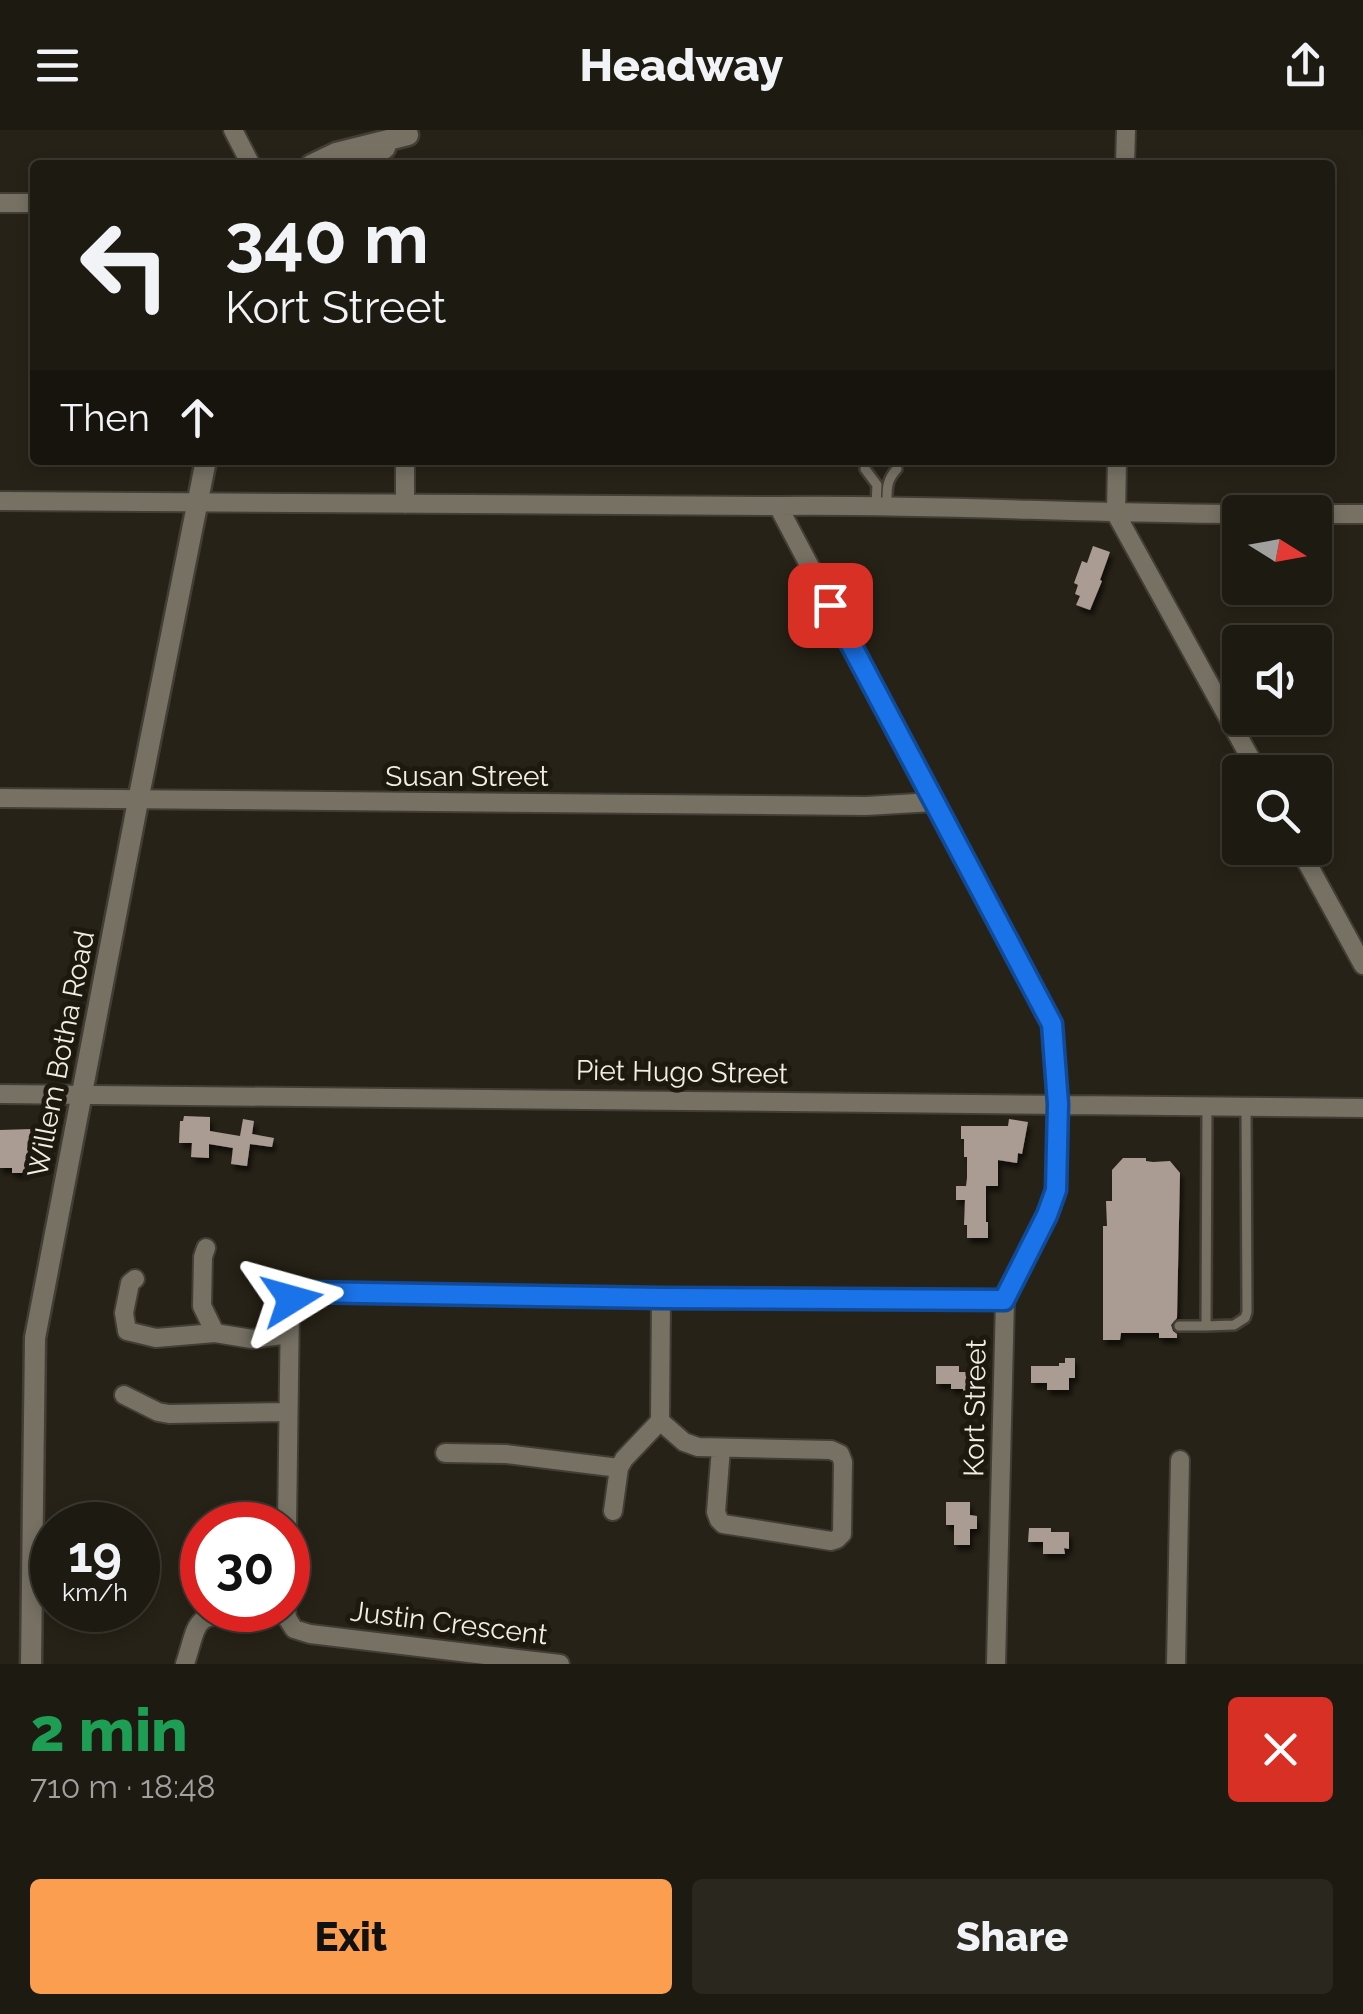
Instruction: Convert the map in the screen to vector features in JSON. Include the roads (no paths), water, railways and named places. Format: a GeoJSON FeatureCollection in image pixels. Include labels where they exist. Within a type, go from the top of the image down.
{"type":"FeatureCollection","features":[{"type":"Feature","properties":{"kind":"street"},"geometry":{"type":"LineString","coordinates":[[233,130],[248,160]]}},
{"type":"Feature","properties":{"kind":"street"},"geometry":{"type":"LineString","coordinates":[[1125,160],[1126,130]]}},
{"type":"Feature","properties":{"kind":"street"},"geometry":{"type":"LineString","coordinates":[[322,160],[412,132]]}},
{"type":"Feature","properties":{"kind":"street"},"geometry":{"type":"LineString","coordinates":[[364,160],[412,132]]}},
{"type":"Feature","properties":{"kind":"street"},"geometry":{"type":"LineString","coordinates":[[0,203],[30,203]]}},
{"type":"Feature","properties":{"kind":"street","name":"Willem Botha Road"},"geometry":{"type":"LineString","coordinates":[[31,1664],[35,1338],[205,465]]}},
{"type":"Feature","properties":{"kind":"street"},"geometry":{"type":"LineString","coordinates":[[405,504],[406,465]]}},
{"type":"Feature","properties":{"kind":"street"},"geometry":{"type":"LineString","coordinates":[[1117,465],[1116,514],[1249,755]]}},
{"type":"Feature","properties":{"kind":"street"},"geometry":{"type":"LineString","coordinates":[[0,500],[882,505],[1222,514]]}},
{"type":"Feature","properties":{"kind":"street","name":"Kort Street"},"geometry":{"type":"LineString","coordinates":[[778,506],[1053,1030],[1058,1104],[1054,1199],[1004,1300],[996,1664]]}},
{"type":"Feature","properties":{"kind":"street"},"geometry":{"type":"LineString","coordinates":[[1332,514],[1363,514]]}},
{"type":"Feature","properties":{"kind":"street","name":"Susan Street"},"geometry":{"type":"LineString","coordinates":[[0,798],[846,806],[934,802]]}},
{"type":"Feature","properties":{"kind":"street"},"geometry":{"type":"LineString","coordinates":[[1307,865],[1363,965]]}},
{"type":"Feature","properties":{"kind":"street","name":"Piet Hugo Street"},"geometry":{"type":"LineString","coordinates":[[0,1094],[1363,1108]]}},
{"type":"Feature","properties":{"kind":"street"},"geometry":{"type":"LineString","coordinates":[[206,1248],[202,1306],[215,1333]]}},
{"type":"Feature","properties":{"kind":"street"},"geometry":{"type":"LineString","coordinates":[[134,1279],[124,1312],[128,1331],[156,1338],[215,1333],[252,1339],[290,1334]]}},
{"type":"Feature","properties":{"kind":"street"},"geometry":{"type":"LineString","coordinates":[[287,1502],[290,1305],[300,1292],[1004,1300]]}},
{"type":"Feature","properties":{"kind":"street"},"geometry":{"type":"LineString","coordinates":[[613,1511],[619,1468],[628,1453],[660,1421],[661,1298]]}},
{"type":"Feature","properties":{"kind":"street"},"geometry":{"type":"LineString","coordinates":[[124,1395],[169,1414],[288,1412]]}},
{"type":"Feature","properties":{"kind":"street"},"geometry":{"type":"LineString","coordinates":[[660,1421],[684,1442],[698,1447],[831,1450],[840,1454],[842,1534],[831,1541],[718,1520],[721,1448]]}},
{"type":"Feature","properties":{"kind":"street"},"geometry":{"type":"LineString","coordinates":[[445,1453],[506,1454],[619,1468]]}},
{"type":"Feature","properties":{"kind":"street"},"geometry":{"type":"LineString","coordinates":[[1176,1664],[1180,1460]]}},
{"type":"Feature","properties":{"kind":"street"},"geometry":{"type":"LineString","coordinates":[[185,1664],[195,1632]]}},
{"type":"Feature","properties":{"kind":"street","name":"Justin Crescent"},"geometry":{"type":"LineString","coordinates":[[304,1632],[560,1664]]}},
{"type":"Feature","properties":{"kind":"lane"},"geometry":{"type":"LineString","coordinates":[[865,469],[877,485],[882,505]]}},
{"type":"Feature","properties":{"kind":"lane"},"geometry":{"type":"LineString","coordinates":[[882,505],[888,480],[898,469]]}},
{"type":"Feature","properties":{"kind":"lane"},"geometry":{"type":"LineString","coordinates":[[1206,1106],[1206,1326]]}},
{"type":"Feature","properties":{"kind":"lane"},"geometry":{"type":"LineString","coordinates":[[1180,1326],[1234,1325],[1247,1312],[1246,1106]]}}]}
